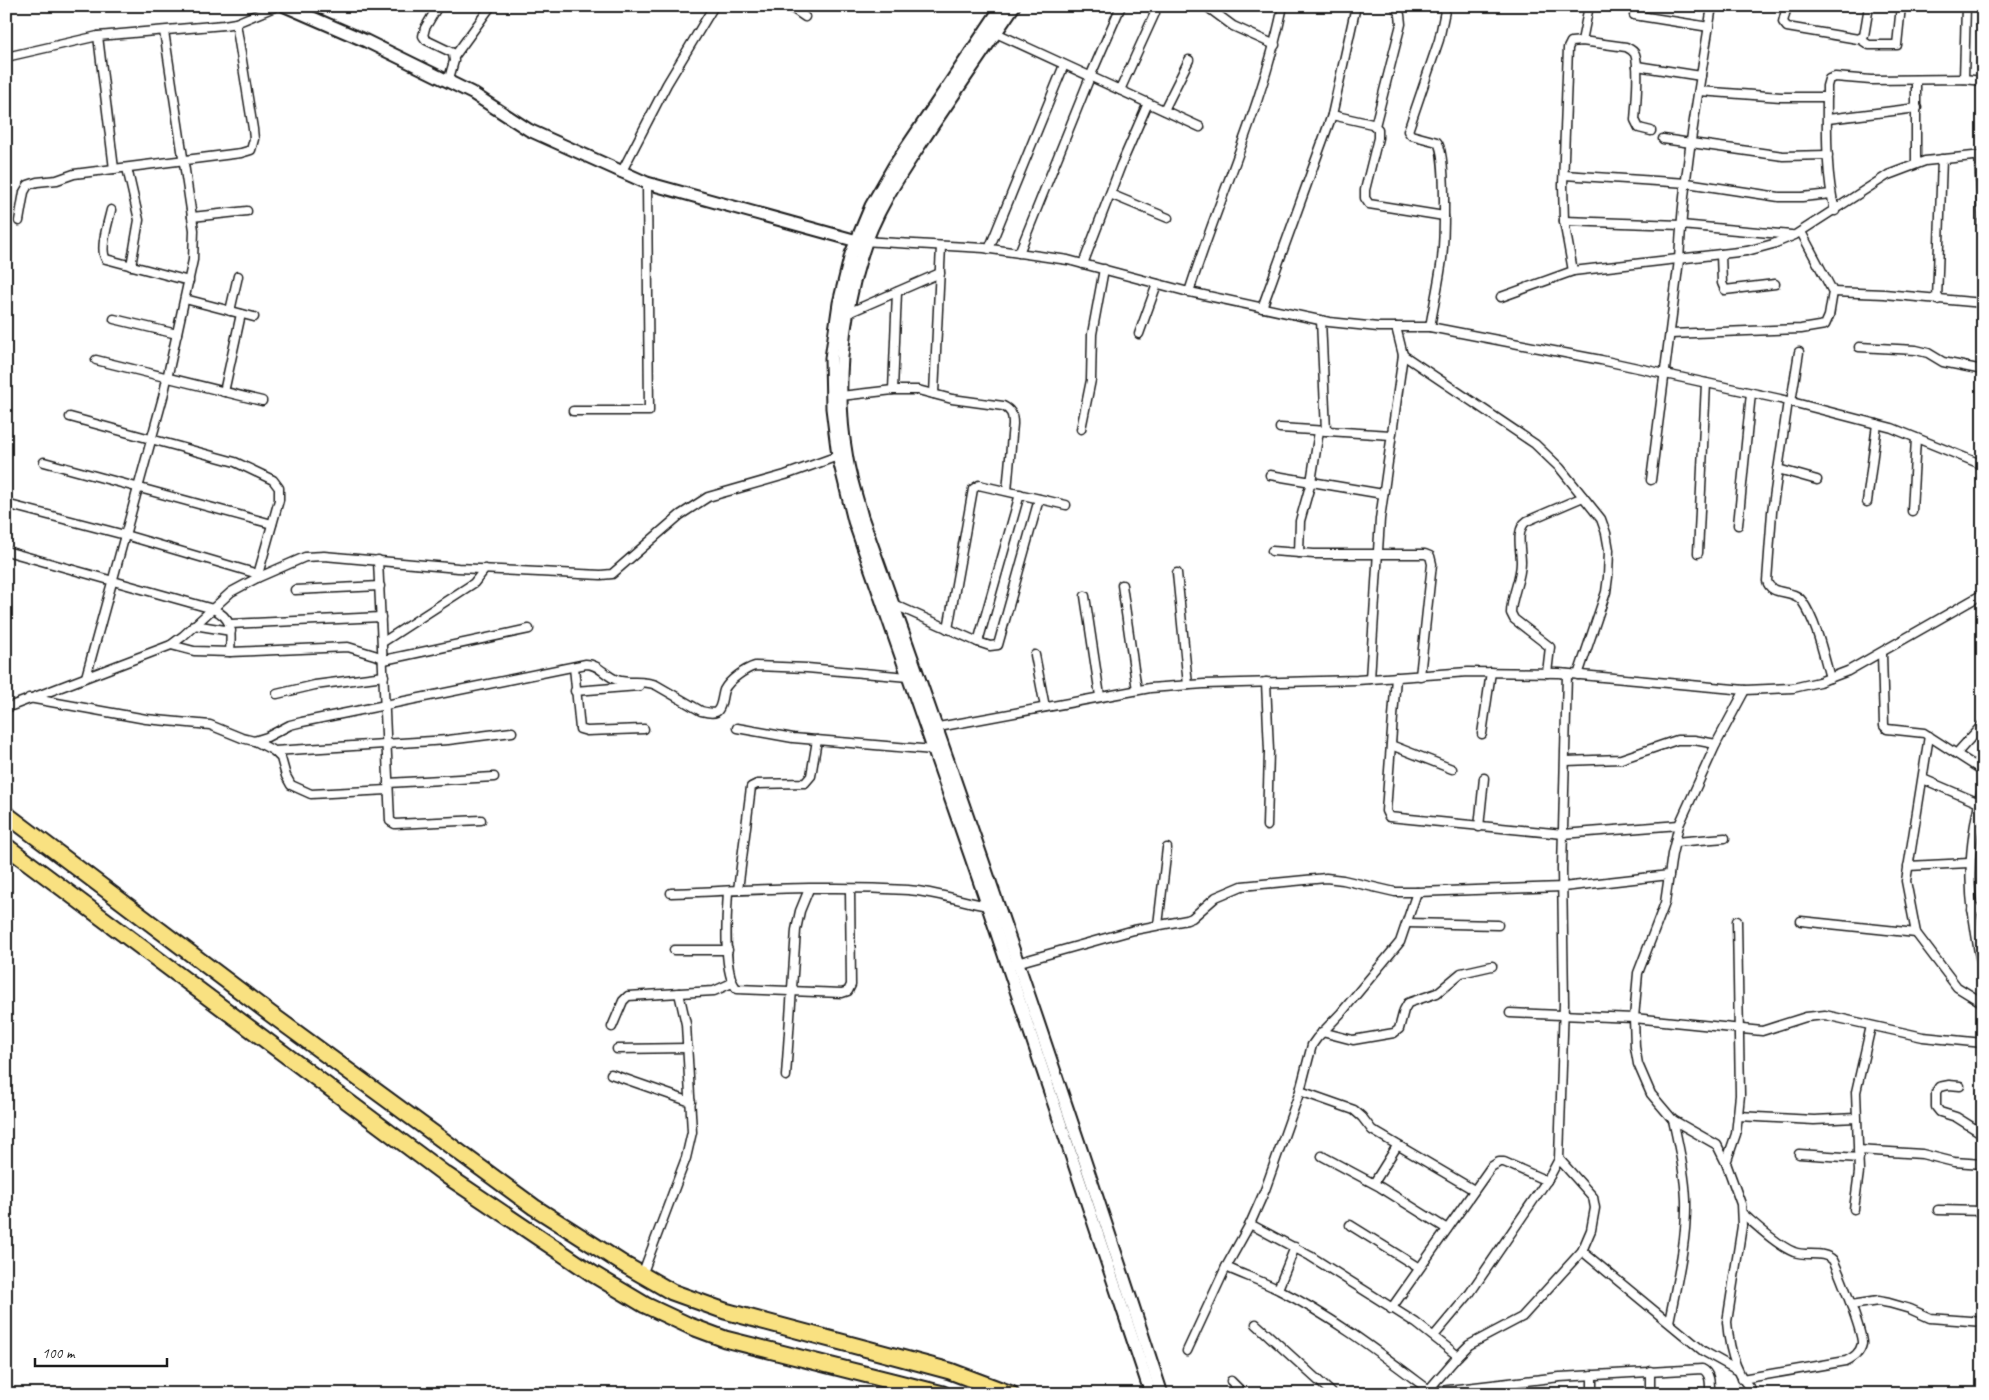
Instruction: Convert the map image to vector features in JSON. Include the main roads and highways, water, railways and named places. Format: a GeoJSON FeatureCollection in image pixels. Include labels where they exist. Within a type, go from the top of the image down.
{"type":"FeatureCollection","features":[{"type":"Feature","properties":{"kind":"highway"},"geometry":{"type":"LineString","coordinates":[[6,814],[280,1021],[534,1207],[642,1275],[672,1292],[724,1311],[950,1371],[1011,1394]]}},
{"type":"Feature","properties":{"kind":"highway"},"geometry":{"type":"LineString","coordinates":[[6,846],[446,1175],[593,1274],[630,1296],[690,1326],[726,1340],[943,1394]]}},
{"type":"Feature","properties":{"kind":"main road"},"geometry":{"type":"LineString","coordinates":[[285,6],[304,10],[472,93],[529,130],[621,173],[647,183],[862,241]]}},
{"type":"Feature","properties":{"kind":"main road"},"geometry":{"type":"LineString","coordinates":[[1002,6],[894,166],[871,206],[848,313],[842,357],[841,396],[847,459],[862,517],[893,604],[931,728],[1012,964],[1152,1394]]}},
{"type":"Feature","properties":{"kind":"main road"},"geometry":{"type":"LineString","coordinates":[[1014,6],[901,173],[862,241],[852,254],[840,302],[831,358],[832,408],[838,456],[854,522],[908,677],[931,728],[933,750],[987,906],[1012,964],[1099,1202],[1162,1394]]}}]}
